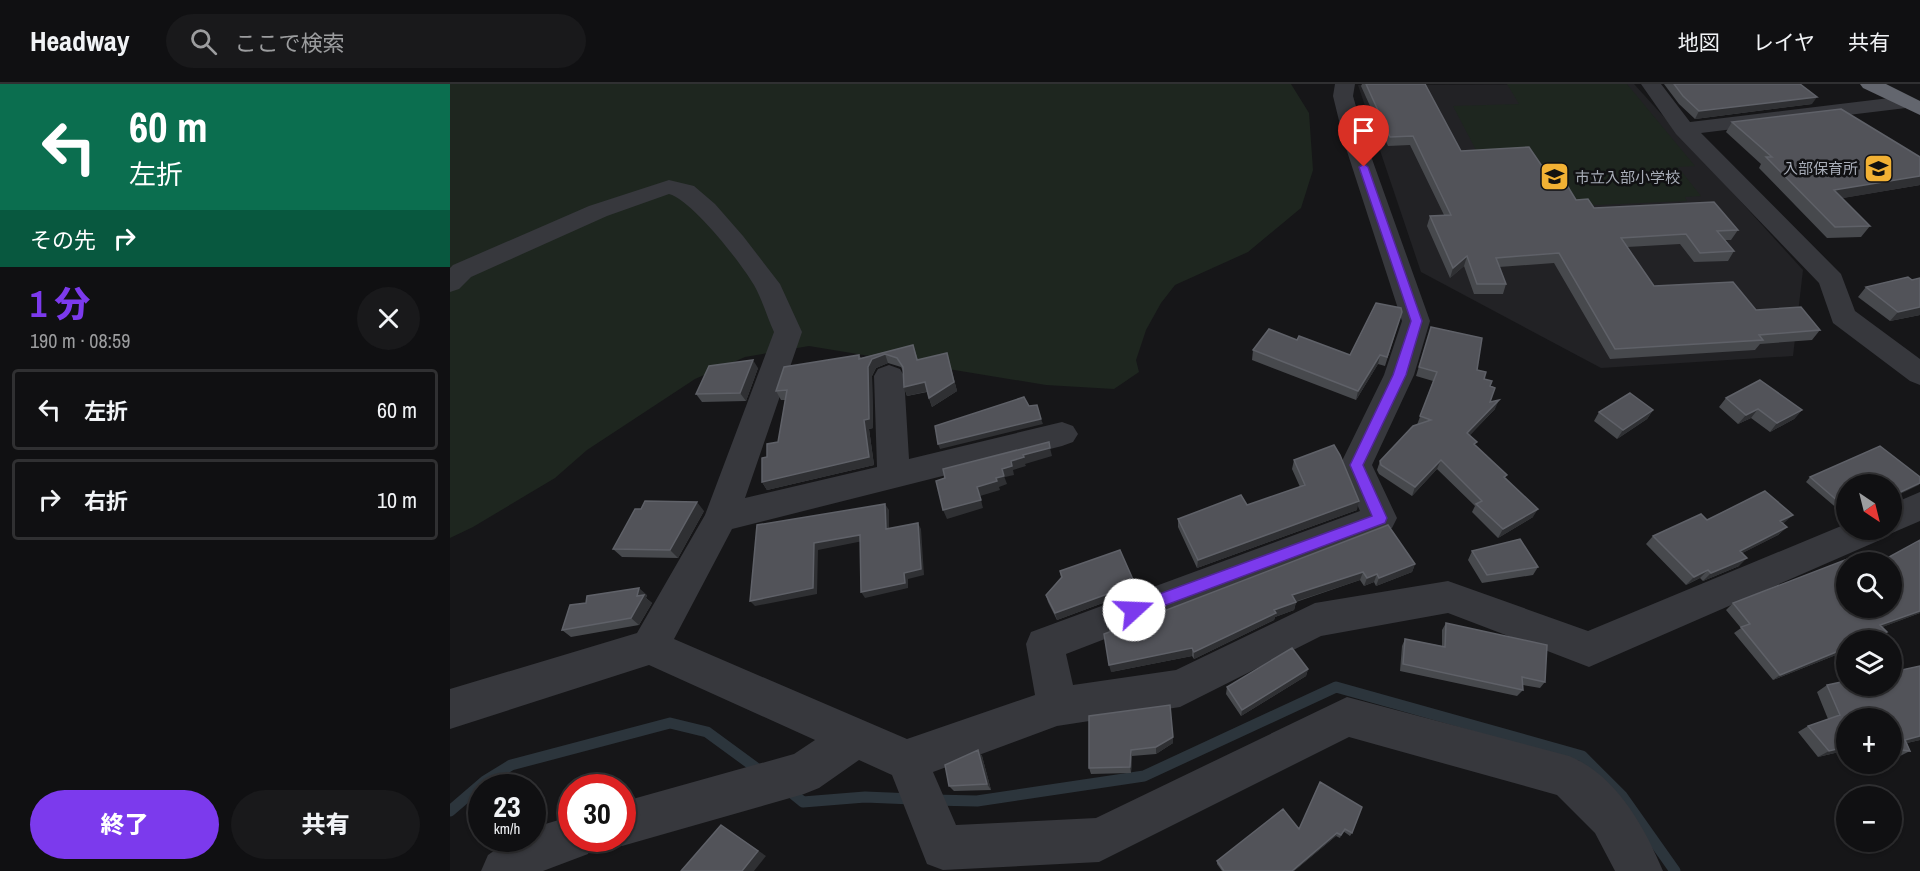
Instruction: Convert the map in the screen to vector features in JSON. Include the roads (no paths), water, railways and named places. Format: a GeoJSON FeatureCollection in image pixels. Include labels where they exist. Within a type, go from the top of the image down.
{"type":"FeatureCollection","features":[{"type":"Feature","properties":{"kind":"highway"},"geometry":{"type":"LineString","coordinates":[[1870,84],[1913,105]]}},
{"type":"Feature","properties":{"kind":"street"},"geometry":{"type":"LineString","coordinates":[[1057,707],[1045,644],[1380,518],[1356,465],[1400,375],[1416,321],[1356,145],[1343,96],[1345,84]]}},
{"type":"Feature","properties":{"kind":"street"},"geometry":{"type":"LineString","coordinates":[[1651,84],[1684,129],[1832,280],[1843,316],[1920,374]]}},
{"type":"Feature","properties":{"kind":"street"},"geometry":{"type":"LineString","coordinates":[[1808,90],[1865,127]]}},
{"type":"Feature","properties":{"kind":"street"},"geometry":{"type":"LineString","coordinates":[[1684,129],[1837,110],[1913,105]]}},
{"type":"Feature","properties":{"kind":"street"},"geometry":{"type":"LineString","coordinates":[[450,283],[462,271],[598,211],[647,193],[669,188],[686,191],[706,209],[767,284],[789,332],[721,518],[650,647]]}},
{"type":"Feature","properties":{"kind":"street"},"geometry":{"type":"LineString","coordinates":[[889,376],[894,476]]}},
{"type":"Feature","properties":{"kind":"street"},"geometry":{"type":"LineString","coordinates":[[721,518],[1062,434]]}},
{"type":"Feature","properties":{"kind":"street"},"geometry":{"type":"LineString","coordinates":[[1902,514],[1920,506]]}},
{"type":"Feature","properties":{"kind":"street"},"geometry":{"type":"LineString","coordinates":[[913,773],[1057,707],[1180,688],[1315,620],[1448,597],[1589,649],[1845,540]]}},
{"type":"Feature","properties":{"kind":"street"},"geometry":{"type":"LineString","coordinates":[[450,709],[650,647],[854,738],[913,773],[943,848],[1099,840],[1347,717],[1569,777],[1611,817],[1640,871]]}},
{"type":"Feature","properties":{"kind":"street"},"geometry":{"type":"LineString","coordinates":[[636,820],[804,773],[854,738]]}},
{"type":"Feature","properties":{"kind":"street"},"geometry":{"type":"LineString","coordinates":[[504,871],[536,849],[558,842]]}},
{"type":"Feature","properties":{"kind":"waterway"},"geometry":{"type":"LineString","coordinates":[[933,800],[977,801],[1144,776],[1336,687],[1582,756],[1622,796],[1675,871]]}},
{"type":"Feature","properties":{"kind":"waterway"},"geometry":{"type":"LineString","coordinates":[[450,811],[485,781],[511,765],[670,723],[707,732],[763,773]]}},
{"type":"Feature","properties":{"kind":"waterway"},"geometry":{"type":"LineString","coordinates":[[787,789],[803,802],[865,797],[913,799]]}},
{"type":"Feature","properties":{"kind":"place","name":"入部保育所"},"geometry":{"type":"Point","coordinates":[1879,168]}},
{"type":"Feature","properties":{"kind":"place","name":"市立入部小学校"},"geometry":{"type":"Point","coordinates":[1554,177]}}]}
